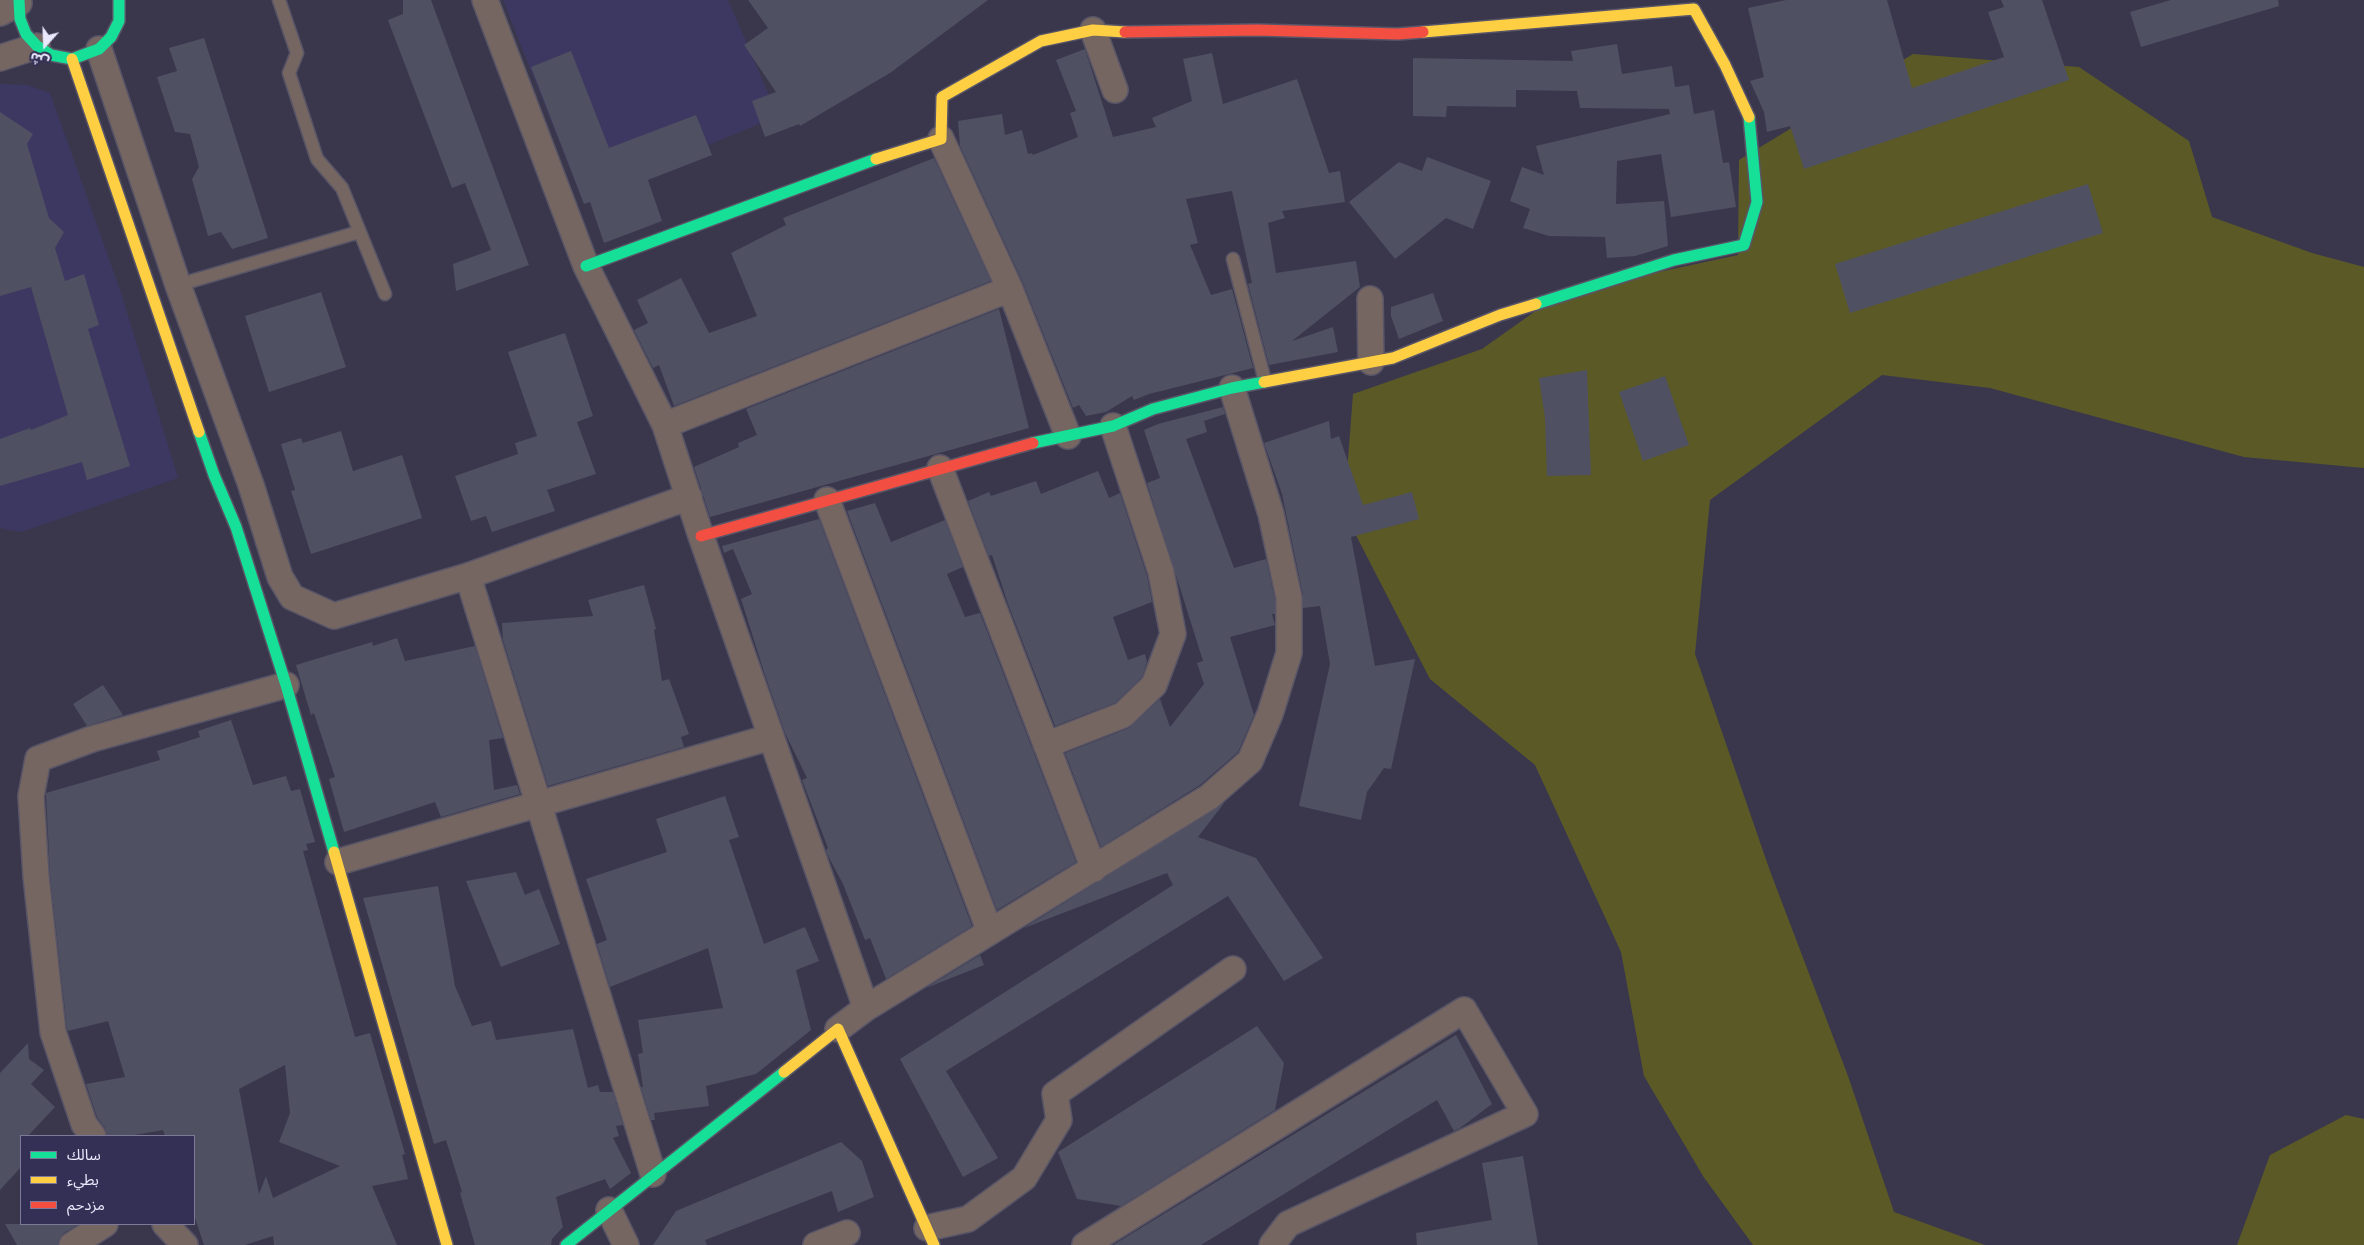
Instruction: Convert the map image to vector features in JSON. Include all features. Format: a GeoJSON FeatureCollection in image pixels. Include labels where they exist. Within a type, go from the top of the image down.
{"type":"FeatureCollection","features":[{"type":"Feature","properties":{"kind":"street"},"geometry":{"type":"LineString","coordinates":[[485,0],[586,266],[665,424],[701,536],[866,1008]]}},
{"type":"Feature","properties":{"kind":"street"},"geometry":{"type":"LineString","coordinates":[[13,5],[26,34],[37,46],[51,55],[72,59],[99,49],[111,37],[119,21],[124,1]]}},
{"type":"Feature","properties":{"kind":"street"},"geometry":{"type":"LineString","coordinates":[[701,536],[1020,446],[1068,436],[1112,426],[1152,410],[1232,388],[1393,358],[1500,316],[1674,260],[1744,245],[1757,202],[1750,118],[1695,4],[1398,34],[1256,30],[1112,32],[1093,30],[1041,41],[942,97],[941,139],[1010,289],[1068,436]]}},
{"type":"Feature","properties":{"kind":"street"},"geometry":{"type":"LineString","coordinates":[[1093,30],[1115,90]]}},
{"type":"Feature","properties":{"kind":"street"},"geometry":{"type":"LineString","coordinates":[[0,58],[37,46]]}},
{"type":"Feature","properties":{"kind":"street"},"geometry":{"type":"LineString","coordinates":[[99,49],[178,285],[251,485],[280,577],[292,597],[334,616],[468,576],[689,497]]}},
{"type":"Feature","properties":{"kind":"street"},"geometry":{"type":"LineString","coordinates":[[72,59],[214,475],[236,527],[286,685],[447,1245]]}},
{"type":"Feature","properties":{"kind":"street"},"geometry":{"type":"LineString","coordinates":[[586,266],[872,160],[941,139]]}},
{"type":"Feature","properties":{"kind":"street"},"geometry":{"type":"LineString","coordinates":[[665,424],[1010,289]]}},
{"type":"Feature","properties":{"kind":"street"},"geometry":{"type":"LineString","coordinates":[[1370,299],[1371,362]]}},
{"type":"Feature","properties":{"kind":"street"},"geometry":{"type":"LineString","coordinates":[[566,1245],[653,1174],[866,1008],[1209,797],[1250,761],[1270,714],[1289,653],[1288,598],[1271,514],[1232,388]]}},
{"type":"Feature","properties":{"kind":"street"},"geometry":{"type":"LineString","coordinates":[[1046,745],[1123,715],[1154,686],[1173,634],[1161,572],[1112,426]]}},
{"type":"Feature","properties":{"kind":"street"},"geometry":{"type":"LineString","coordinates":[[940,468],[1094,869]]}},
{"type":"Feature","properties":{"kind":"street"},"geometry":{"type":"LineString","coordinates":[[827,500],[990,932]]}},
{"type":"Feature","properties":{"kind":"street"},"geometry":{"type":"LineString","coordinates":[[468,576],[540,803],[653,1174]]}},
{"type":"Feature","properties":{"kind":"street"},"geometry":{"type":"LineString","coordinates":[[92,1135],[84,1124],[53,1032],[36,876],[31,796],[38,759],[92,739],[286,685]]}},
{"type":"Feature","properties":{"kind":"street"},"geometry":{"type":"LineString","coordinates":[[338,862],[771,736]]}},
{"type":"Feature","properties":{"kind":"street"},"geometry":{"type":"LineString","coordinates":[[838,1029],[931,1236],[968,1219],[1024,1178],[1059,1120],[1055,1094],[1233,969]]}},
{"type":"Feature","properties":{"kind":"street"},"geometry":{"type":"LineString","coordinates":[[1085,1245],[1464,1010],[1526,1114],[1288,1224],[1272,1245]]}},
{"type":"Feature","properties":{"kind":"street"},"geometry":{"type":"LineString","coordinates":[[609,1210],[626,1245]]}},
{"type":"Feature","properties":{"kind":"street"},"geometry":{"type":"LineString","coordinates":[[72,1245],[103,1225]]}},
{"type":"Feature","properties":{"kind":"street"},"geometry":{"type":"LineString","coordinates":[[166,1225],[185,1245]]}},
{"type":"Feature","properties":{"kind":"street"},"geometry":{"type":"LineString","coordinates":[[816,1245],[847,1232]]}},
{"type":"Feature","properties":{"kind":"lane"},"geometry":{"type":"LineString","coordinates":[[279,0],[297,53],[289,73],[317,159],[342,188],[385,294]]}},
{"type":"Feature","properties":{"kind":"lane"},"geometry":{"type":"LineString","coordinates":[[178,285],[359,232]]}},
{"type":"Feature","properties":{"kind":"lane"},"geometry":{"type":"LineString","coordinates":[[1233,259],[1265,381]]}},
{"type":"Feature","properties":{"kind":"shaded area"},"geometry":{"type":"Polygon","coordinates":[[[503,0],[728,0],[778,116],[708,145],[712,155],[584,204],[503,0]]]}},
{"type":"Feature","properties":{"kind":"shaded area"},"geometry":{"type":"Polygon","coordinates":[[[1913,54],[2079,67],[2189,141],[2212,217],[2312,253],[2364,267],[2364,468],[2244,457],[1990,388],[1882,375],[1710,500],[1695,654],[1770,871],[1848,1076],[1894,1212],[1985,1245],[1753,1245],[1703,1176],[1644,1076],[1621,952],[1535,765],[1430,679],[1344,512],[1353,394],[1482,349],[1561,293],[1738,255],[1739,160],[1913,54]]]}},
{"type":"Feature","properties":{"kind":"shaded area"},"geometry":{"type":"Polygon","coordinates":[[[0,84],[27,85],[50,93],[120,290],[178,478],[21,532],[0,528],[0,84]]]}},
{"type":"Feature","properties":{"kind":"shaded area"},"geometry":{"type":"Polygon","coordinates":[[[2346,1115],[2364,1119],[2364,1245],[2237,1245],[2270,1155],[2346,1115]]]}},
{"type":"Feature","properties":{"kind":"building"},"geometry":{"type":"Polygon","coordinates":[[[403,0],[431,0],[529,265],[456,291],[453,264],[491,250],[465,183],[452,188],[388,20],[403,14],[403,0]]]}},
{"type":"Feature","properties":{"kind":"building"},"geometry":{"type":"Polygon","coordinates":[[[748,0],[988,0],[890,73],[800,126],[799,124],[765,137],[752,101],[776,92],[744,45],[768,28],[748,0]]]}},
{"type":"Feature","properties":{"kind":"building"},"geometry":{"type":"Polygon","coordinates":[[[1786,0],[1887,0],[1912,88],[2004,57],[1988,12],[2004,7],[2001,0],[2042,0],[2069,80],[1804,169],[1790,126],[1767,132],[1764,112],[1750,81],[1764,77],[1748,8],[1786,0]]]}},
{"type":"Feature","properties":{"kind":"building"},"geometry":{"type":"Polygon","coordinates":[[[2171,0],[2278,0],[2279,6],[2141,47],[2130,12],[2171,0]]]}},
{"type":"Feature","properties":{"kind":"building"},"geometry":{"type":"Polygon","coordinates":[[[204,38],[268,238],[232,249],[221,232],[208,236],[192,179],[199,167],[190,134],[175,132],[157,77],[177,71],[169,48],[204,38]]]}},
{"type":"Feature","properties":{"kind":"building"},"geometry":{"type":"Polygon","coordinates":[[[1617,44],[1622,74],[1672,66],[1675,87],[1689,85],[1694,114],[1714,110],[1723,163],[1729,162],[1736,207],[1671,217],[1661,154],[1617,161],[1616,204],[1664,201],[1668,246],[1635,256],[1607,258],[1605,237],[1549,236],[1523,228],[1530,209],[1510,201],[1522,167],[1544,175],[1536,146],[1670,114],[1669,109],[1580,108],[1577,91],[1516,90],[1516,107],[1447,106],[1446,117],[1413,116],[1413,58],[1573,61],[1571,51],[1617,44]]]}},
{"type":"Feature","properties":{"kind":"building"},"geometry":{"type":"Polygon","coordinates":[[[1085,49],[1113,137],[1156,127],[1152,118],[1192,101],[1183,59],[1212,53],[1223,104],[1297,79],[1329,173],[1340,171],[1345,202],[1282,211],[1285,218],[1268,223],[1276,273],[1356,261],[1360,287],[1292,341],[1333,327],[1338,352],[1269,365],[1248,284],[1252,283],[1232,191],[1186,199],[1198,243],[1190,245],[1211,295],[1232,289],[1253,368],[1149,394],[1134,400],[1132,396],[1106,412],[1086,416],[1079,405],[1073,408],[1023,283],[960,146],[958,121],[1002,114],[1005,135],[1022,130],[1028,154],[1032,153],[1033,155],[1078,137],[1070,113],[1076,111],[1056,60],[1085,49]]]}},
{"type":"Feature","properties":{"kind":"building"},"geometry":{"type":"Polygon","coordinates":[[[571,51],[609,148],[696,115],[712,155],[648,180],[662,221],[604,243],[590,202],[584,204],[531,67],[571,51]]]}},
{"type":"Feature","properties":{"kind":"building"},"geometry":{"type":"Polygon","coordinates":[[[0,112],[33,134],[27,144],[49,218],[64,232],[55,248],[65,281],[84,274],[99,325],[88,329],[130,466],[87,480],[82,462],[0,486],[0,439],[30,428],[31,430],[68,415],[31,287],[0,296],[0,112]]]}},
{"type":"Feature","properties":{"kind":"building"},"geometry":{"type":"Polygon","coordinates":[[[1427,157],[1491,181],[1473,229],[1446,218],[1395,259],[1349,202],[1399,162],[1422,171],[1427,157]]]}},
{"type":"Feature","properties":{"kind":"building"},"geometry":{"type":"Polygon","coordinates":[[[934,158],[991,281],[674,406],[659,365],[653,368],[634,330],[648,323],[637,300],[681,278],[709,333],[757,316],[731,253],[786,225],[783,218],[934,158]]]}},
{"type":"Feature","properties":{"kind":"building"},"geometry":{"type":"Polygon","coordinates":[[[2088,184],[2103,233],[1850,313],[1835,264],[2088,184]]]}},
{"type":"Feature","properties":{"kind":"building"},"geometry":{"type":"Polygon","coordinates":[[[321,292],[346,367],[269,392],[245,316],[321,292]]]}},
{"type":"Feature","properties":{"kind":"building"},"geometry":{"type":"Polygon","coordinates":[[[1433,293],[1443,321],[1399,339],[1391,316],[1391,307],[1433,293]]]}},
{"type":"Feature","properties":{"kind":"building"},"geometry":{"type":"Polygon","coordinates":[[[999,309],[1029,428],[710,517],[694,467],[739,447],[738,443],[757,435],[746,409],[999,309]]]}},
{"type":"Feature","properties":{"kind":"building"},"geometry":{"type":"Polygon","coordinates":[[[565,333],[593,416],[577,422],[596,474],[547,490],[555,511],[492,532],[486,516],[471,521],[455,476],[518,454],[515,443],[537,436],[508,352],[565,333]]]}},
{"type":"Feature","properties":{"kind":"building"},"geometry":{"type":"Polygon","coordinates":[[[1587,370],[1591,475],[1547,476],[1545,418],[1539,378],[1587,370]]]}},
{"type":"Feature","properties":{"kind":"building"},"geometry":{"type":"Polygon","coordinates":[[[1665,376],[1689,445],[1643,461],[1619,392],[1665,376]]]}},
{"type":"Feature","properties":{"kind":"building"},"geometry":{"type":"Polygon","coordinates":[[[1223,407],[1225,414],[1204,421],[1207,432],[1186,439],[1234,568],[1266,559],[1275,600],[1275,614],[1272,614],[1275,625],[1230,637],[1254,715],[1238,752],[1200,785],[1101,847],[1065,753],[1129,728],[1160,699],[1170,727],[1204,684],[1197,663],[1203,661],[1147,483],[1160,478],[1144,430],[1158,424],[1223,407]]]}},
{"type":"Feature","properties":{"kind":"building"},"geometry":{"type":"Polygon","coordinates":[[[1329,421],[1331,439],[1339,436],[1363,505],[1412,492],[1419,519],[1351,537],[1375,666],[1415,659],[1391,769],[1384,768],[1367,792],[1361,820],[1299,806],[1330,664],[1320,606],[1303,608],[1303,595],[1282,494],[1264,443],[1329,421]]]}},
{"type":"Feature","properties":{"kind":"building"},"geometry":{"type":"Polygon","coordinates":[[[341,431],[353,471],[402,455],[422,518],[311,554],[291,491],[295,490],[281,444],[301,438],[303,443],[341,431]]]}},
{"type":"Feature","properties":{"kind":"building"},"geometry":{"type":"Polygon","coordinates":[[[1098,471],[1109,498],[1120,493],[1147,576],[1152,602],[1113,617],[1128,660],[1145,654],[1147,662],[1142,677],[1115,703],[1055,726],[1008,604],[992,555],[989,556],[968,501],[989,492],[991,496],[1036,481],[1041,494],[1098,471]]]}},
{"type":"Feature","properties":{"kind":"building"},"geometry":{"type":"Polygon","coordinates":[[[875,503],[891,542],[945,520],[963,567],[947,574],[965,617],[980,613],[1076,862],[997,910],[847,511],[875,503]]]}},
{"type":"Feature","properties":{"kind":"building"},"geometry":{"type":"Polygon","coordinates":[[[819,519],[972,926],[886,979],[870,938],[865,940],[843,884],[827,854],[826,850],[828,848],[802,780],[807,778],[785,733],[741,599],[752,594],[733,549],[724,553],[722,546],[819,519]]]}},
{"type":"Feature","properties":{"kind":"building"},"geometry":{"type":"Polygon","coordinates":[[[644,585],[656,629],[654,630],[662,681],[669,679],[689,734],[681,737],[684,747],[548,786],[503,640],[502,623],[593,616],[588,600],[644,585]]]}},
{"type":"Feature","properties":{"kind":"building"},"geometry":{"type":"Polygon","coordinates":[[[397,638],[405,661],[475,646],[503,738],[489,740],[494,790],[517,785],[520,794],[441,817],[435,802],[344,832],[329,779],[335,777],[314,713],[311,715],[296,665],[372,642],[373,646],[397,638]]]}},
{"type":"Feature","properties":{"kind":"building"},"geometry":{"type":"Polygon","coordinates":[[[103,685],[123,715],[87,726],[73,704],[103,685]]]}},
{"type":"Feature","properties":{"kind":"building"},"geometry":{"type":"Polygon","coordinates":[[[231,720],[253,785],[286,776],[291,791],[300,789],[315,842],[306,844],[308,850],[303,851],[355,1037],[370,1033],[405,1154],[402,1155],[408,1179],[372,1186],[397,1245],[274,1245],[273,1236],[245,1245],[204,1245],[195,1218],[195,1135],[165,1135],[163,1130],[135,1135],[107,1135],[105,1128],[97,1117],[86,1084],[125,1077],[108,1021],[68,1031],[67,1029],[50,875],[46,793],[160,760],[157,751],[200,737],[198,731],[231,720]],[[285,1065],[239,1089],[259,1194],[266,1176],[273,1198],[340,1166],[279,1142],[290,1113],[285,1065]]]}},
{"type":"Feature","properties":{"kind":"building"},"geometry":{"type":"Polygon","coordinates":[[[725,796],[739,837],[729,840],[764,944],[805,927],[819,961],[796,970],[811,1030],[756,1074],[706,1086],[709,1106],[654,1113],[655,1120],[651,1120],[641,1087],[643,1087],[638,1054],[643,1053],[638,1020],[723,1008],[708,948],[610,987],[597,944],[607,940],[586,879],[667,852],[656,819],[725,796]]]}},
{"type":"Feature","properties":{"kind":"building"},"geometry":{"type":"Polygon","coordinates":[[[1225,802],[1198,837],[1256,858],[1323,958],[1284,981],[1228,896],[946,1071],[998,1158],[963,1177],[900,1059],[1173,885],[1167,873],[1024,928],[1225,802]]]}},
{"type":"Feature","properties":{"kind":"building"},"geometry":{"type":"Polygon","coordinates":[[[516,872],[525,895],[539,889],[560,944],[501,967],[466,881],[516,872]]]}},
{"type":"Feature","properties":{"kind":"building"},"geometry":{"type":"Polygon","coordinates":[[[438,886],[455,986],[472,1026],[491,1021],[496,1040],[573,1029],[588,1088],[598,1085],[600,1092],[613,1092],[623,1125],[616,1126],[619,1136],[613,1138],[631,1173],[610,1189],[605,1179],[556,1197],[563,1227],[552,1239],[551,1245],[475,1245],[460,1193],[462,1192],[446,1140],[434,1144],[363,898],[438,886]]]}},
{"type":"Feature","properties":{"kind":"building"},"geometry":{"type":"Polygon","coordinates":[[[980,955],[984,965],[926,988],[980,955]]]}},
{"type":"Feature","properties":{"kind":"building"},"geometry":{"type":"Polygon","coordinates":[[[1257,1026],[1284,1063],[1275,1110],[1121,1206],[1077,1199],[1058,1152],[1257,1026]]]}},
{"type":"Feature","properties":{"kind":"building"},"geometry":{"type":"Polygon","coordinates":[[[1456,1035],[1492,1104],[1460,1128],[1454,1131],[1437,1100],[1201,1245],[1113,1245],[1456,1035]]]}},
{"type":"Feature","properties":{"kind":"building"},"geometry":{"type":"Polygon","coordinates":[[[28,1043],[29,1059],[44,1070],[31,1084],[55,1107],[29,1135],[20,1135],[20,1168],[0,1190],[0,1073],[28,1043]]]}},
{"type":"Feature","properties":{"kind":"building"},"geometry":{"type":"Polygon","coordinates":[[[841,1142],[862,1161],[874,1197],[838,1212],[832,1191],[705,1240],[707,1245],[653,1245],[676,1211],[841,1142]]]}},
{"type":"Feature","properties":{"kind":"building"},"geometry":{"type":"Polygon","coordinates":[[[1523,1156],[1538,1245],[1417,1245],[1416,1233],[1492,1220],[1482,1163],[1523,1156]]]}},
{"type":"Feature","properties":{"kind":"building"},"geometry":{"type":"Polygon","coordinates":[[[5,1224],[77,1225],[64,1233],[58,1245],[17,1245],[5,1224]]]}},
{"type":"Feature","properties":{"kind":"traffic: fast"},"geometry":{"type":"LineString","coordinates":[[19,0],[20,19],[26,34],[37,46],[51,55],[72,59],[99,49],[111,37],[119,21],[119,0]]}},
{"type":"Feature","properties":{"kind":"traffic: fast"},"geometry":{"type":"LineString","coordinates":[[1536,304],[1674,260],[1744,245],[1757,202],[1749,117]]}},
{"type":"Feature","properties":{"kind":"traffic: fast"},"geometry":{"type":"LineString","coordinates":[[586,266],[876,159]]}},
{"type":"Feature","properties":{"kind":"traffic: fast"},"geometry":{"type":"LineString","coordinates":[[1033,443],[1113,426],[1153,409],[1232,388],[1264,382]]}},
{"type":"Feature","properties":{"kind":"traffic: fast"},"geometry":{"type":"LineString","coordinates":[[199,432],[214,475],[236,527],[286,685],[334,852]]}},
{"type":"Feature","properties":{"kind":"traffic: fast"},"geometry":{"type":"LineString","coordinates":[[566,1245],[784,1072]]}},
{"type":"Feature","properties":{"kind":"traffic: slow"},"geometry":{"type":"LineString","coordinates":[[1423,32],[1694,9],[1725,65],[1749,117]]}},
{"type":"Feature","properties":{"kind":"traffic: slow"},"geometry":{"type":"LineString","coordinates":[[876,159],[941,139],[942,97],[1041,41],[1093,30],[1125,32]]}},
{"type":"Feature","properties":{"kind":"traffic: slow"},"geometry":{"type":"LineString","coordinates":[[72,59],[199,432]]}},
{"type":"Feature","properties":{"kind":"traffic: slow"},"geometry":{"type":"LineString","coordinates":[[1264,382],[1393,358],[1500,315],[1536,304]]}},
{"type":"Feature","properties":{"kind":"traffic: slow"},"geometry":{"type":"LineString","coordinates":[[334,852],[447,1245]]}},
{"type":"Feature","properties":{"kind":"traffic: slow"},"geometry":{"type":"LineString","coordinates":[[784,1072],[838,1029],[934,1245]]}},
{"type":"Feature","properties":{"kind":"traffic: jam"},"geometry":{"type":"LineString","coordinates":[[1125,32],[1257,30],[1398,34],[1423,32]]}},
{"type":"Feature","properties":{"kind":"traffic: jam"},"geometry":{"type":"LineString","coordinates":[[701,536],[1033,443]]}}]}
